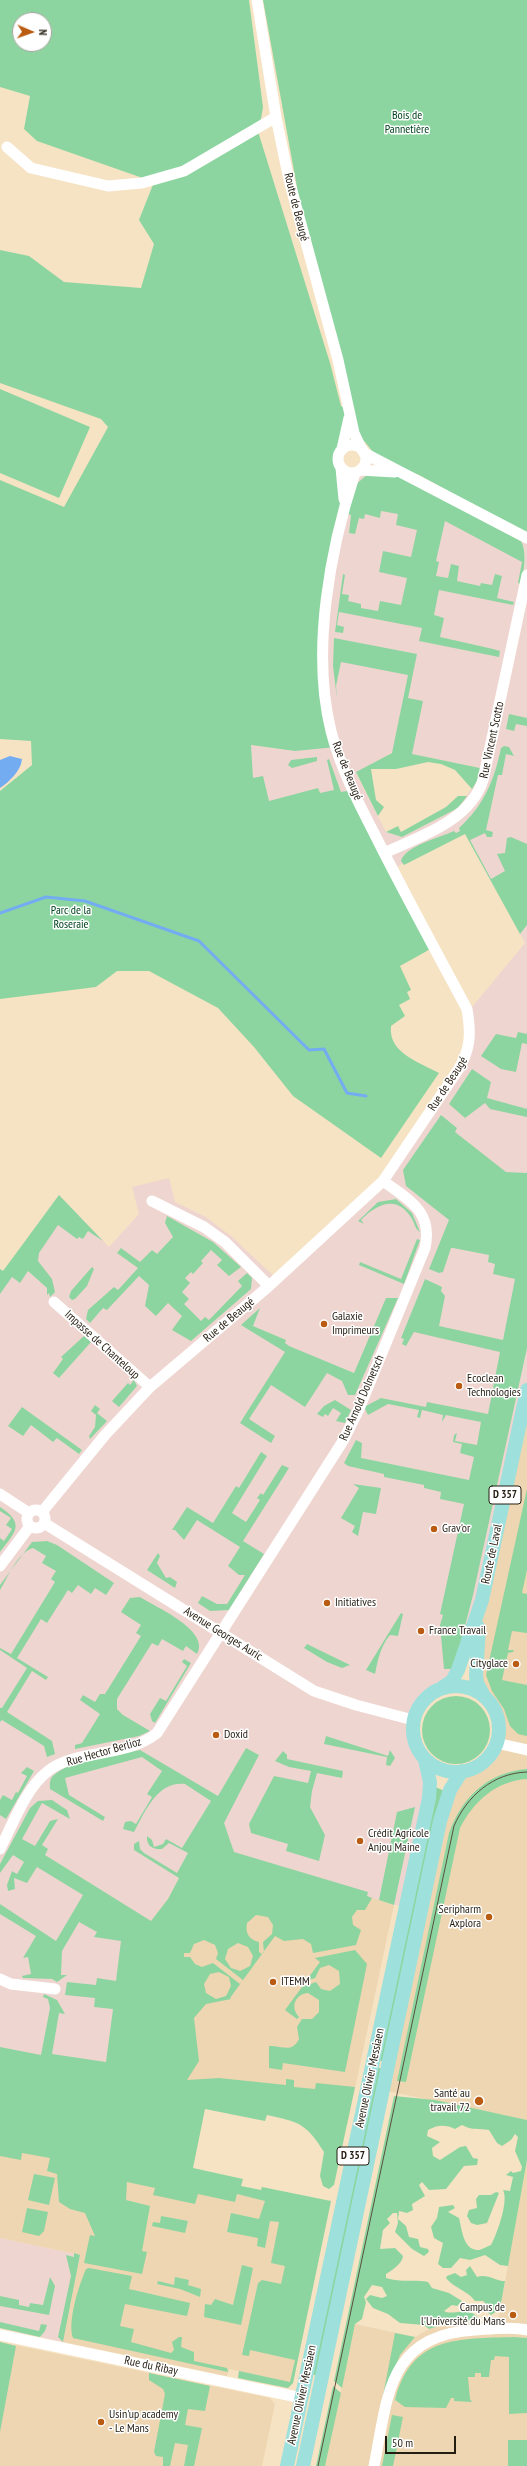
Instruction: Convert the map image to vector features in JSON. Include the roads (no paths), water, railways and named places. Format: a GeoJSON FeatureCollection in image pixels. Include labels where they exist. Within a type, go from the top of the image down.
{"type":"FeatureCollection","features":[{"type":"Feature","properties":{"kind":"main road","name":"Route de Laval"},"geometry":{"type":"LineString","coordinates":[[484,1696],[477,1683],[475,1665],[482,1600],[527,1390]]}},
{"type":"Feature","properties":{"kind":"main road","name":"Route de Laval"},"geometry":{"type":"LineString","coordinates":[[443,1687],[452,1681],[458,1670],[482,1600]]}},
{"type":"Feature","properties":{"kind":"main road"},"geometry":{"type":"LineString","coordinates":[[464,1686],[484,1696],[493,1708],[498,1719],[496,1743],[485,1761],[476,1767],[462,1772],[445,1771],[425,1760],[415,1743],[413,1720],[423,1700],[433,1692],[443,1687],[464,1686]]}},
{"type":"Feature","properties":{"kind":"main road","name":"Avenue Olivier Messiaen"},"geometry":{"type":"LineString","coordinates":[[287,2466],[429,1798],[430,1782],[425,1760]]}},
{"type":"Feature","properties":{"kind":"main road","name":"Avenue Olivier Messiaen"},"geometry":{"type":"LineString","coordinates":[[303,2466],[440,1820],[450,1790],[462,1772]]}},
{"type":"Feature","properties":{"kind":"street","name":"Route de Beaugé"},"geometry":{"type":"LineString","coordinates":[[256,0],[276,118],[298,219],[350,411],[354,433],[363,451]]}},
{"type":"Feature","properties":{"kind":"street"},"geometry":{"type":"LineString","coordinates":[[7,147],[31,168],[108,186],[142,183],[184,171],[276,118]]}},
{"type":"Feature","properties":{"kind":"street","name":"Route de Beaugé"},"geometry":{"type":"LineString","coordinates":[[342,449],[350,411]]}},
{"type":"Feature","properties":{"kind":"street"},"geometry":{"type":"LineString","coordinates":[[342,449],[353,446],[527,538]]}},
{"type":"Feature","properties":{"kind":"street","name":"Rue de Beaugé"},"geometry":{"type":"LineString","coordinates":[[342,449],[338,456],[341,468],[344,507]]}},
{"type":"Feature","properties":{"kind":"street","name":"Rue de Beaugé"},"geometry":{"type":"LineString","coordinates":[[43,1517],[105,1435],[150,1387],[269,1286],[383,1181],[467,1055],[471,1033],[467,1009],[346,778],[338,755],[324,687],[324,626],[344,507],[358,471],[365,462],[363,451]]}},
{"type":"Feature","properties":{"kind":"street"},"geometry":{"type":"LineString","coordinates":[[341,468],[348,473],[358,471],[403,473]]}},
{"type":"Feature","properties":{"kind":"street","name":"Rue Vincent Scotto"},"geometry":{"type":"LineString","coordinates":[[384,853],[456,817],[467,808],[478,792],[483,780],[527,575]]}},
{"type":"Feature","properties":{"kind":"street","name":"Rue Arnold Dolmetsch"},"geometry":{"type":"LineString","coordinates":[[221,1633],[344,1441],[359,1409],[426,1248],[428,1236],[424,1216],[383,1181]]}},
{"type":"Feature","properties":{"kind":"street"},"geometry":{"type":"LineString","coordinates":[[152,1201],[204,1227],[225,1242],[269,1286]]}},
{"type":"Feature","properties":{"kind":"street","name":"Impasse de Chanteloup"},"geometry":{"type":"LineString","coordinates":[[54,1302],[150,1387]]}},
{"type":"Feature","properties":{"kind":"street"},"geometry":{"type":"LineString","coordinates":[[0,1494],[29,1513]]}},
{"type":"Feature","properties":{"kind":"street"},"geometry":{"type":"LineString","coordinates":[[36,1510],[43,1517],[38,1528],[30,1526],[27,1521],[29,1513],[36,1510]]}},
{"type":"Feature","properties":{"kind":"street","name":"Avenue Georges Auric"},"geometry":{"type":"LineString","coordinates":[[43,1517],[221,1633],[314,1691],[356,1705],[413,1720]]}},
{"type":"Feature","properties":{"kind":"street"},"geometry":{"type":"LineString","coordinates":[[0,1566],[30,1526]]}},
{"type":"Feature","properties":{"kind":"street","name":"Rue Hector Berlioz"},"geometry":{"type":"LineString","coordinates":[[0,1849],[34,1785],[49,1770],[74,1760],[135,1746],[157,1733],[221,1633]]}},
{"type":"Feature","properties":{"kind":"street"},"geometry":{"type":"LineString","coordinates":[[496,1743],[527,1750]]}},
{"type":"Feature","properties":{"kind":"street"},"geometry":{"type":"LineString","coordinates":[[0,1979],[11,1984],[55,1989]]}},
{"type":"Feature","properties":{"kind":"street"},"geometry":{"type":"LineString","coordinates":[[374,2466],[390,2388],[396,2374],[406,2359],[422,2344],[436,2336],[450,2332],[487,2329],[527,2330]]}},
{"type":"Feature","properties":{"kind":"street","name":"Rue du Ribay"},"geometry":{"type":"LineString","coordinates":[[0,2335],[302,2398]]}},
{"type":"Feature","properties":{"kind":"water"},"geometry":{"type":"Polygon","coordinates":[[[10,756],[22,759],[21,763],[14,776],[0,788],[0,760],[10,756]]]}},
{"type":"Feature","properties":{"kind":"waterway"},"geometry":{"type":"LineString","coordinates":[[0,913],[46,897],[85,901],[199,941],[309,1050],[324,1049],[347,1093],[366,1096]]}},
{"type":"Feature","properties":{"kind":"tram line"},"geometry":{"type":"LineString","coordinates":[[318,2466],[454,1826],[466,1805],[483,1788],[503,1777],[515,1773],[527,1772]]}},
{"type":"Feature","properties":{"kind":"place","name":"Galaxie Imprimeurs"},"geometry":{"type":"Point","coordinates":[324,1324]}},
{"type":"Feature","properties":{"kind":"place","name":"Ecoclean Technologies"},"geometry":{"type":"Point","coordinates":[459,1386]}},
{"type":"Feature","properties":{"kind":"place","name":"Grav'or"},"geometry":{"type":"Point","coordinates":[434,1529]}},
{"type":"Feature","properties":{"kind":"place","name":"Initiatives"},"geometry":{"type":"Point","coordinates":[327,1603]}},
{"type":"Feature","properties":{"kind":"place","name":"France Travail"},"geometry":{"type":"Point","coordinates":[421,1631]}},
{"type":"Feature","properties":{"kind":"place","name":"Cityglace"},"geometry":{"type":"Point","coordinates":[516,1664]}},
{"type":"Feature","properties":{"kind":"place","name":"Doxid"},"geometry":{"type":"Point","coordinates":[216,1735]}},
{"type":"Feature","properties":{"kind":"place","name":"Crédit Agricole Anjou Maine"},"geometry":{"type":"Point","coordinates":[360,1841]}},
{"type":"Feature","properties":{"kind":"place","name":"Seripharm Axplora"},"geometry":{"type":"Point","coordinates":[489,1917]}},
{"type":"Feature","properties":{"kind":"place","name":"ITEMM"},"geometry":{"type":"Point","coordinates":[273,1982]}},
{"type":"Feature","properties":{"kind":"place","name":"Santé au travail 72"},"geometry":{"type":"Point","coordinates":[479,2101]}},
{"type":"Feature","properties":{"kind":"place","name":"Campus de l'Université du Mans"},"geometry":{"type":"Point","coordinates":[513,2315]}},
{"type":"Feature","properties":{"kind":"place","name":"Usin'up academy - Le Mans"},"geometry":{"type":"Point","coordinates":[101,2422]}},
{"type":"Feature","properties":{"kind":"park label","name":"Bois de Pannetière"},"geometry":{"type":"Point","coordinates":[407,123]}},
{"type":"Feature","properties":{"kind":"park label","name":"Parc de la Roseraie"},"geometry":{"type":"Point","coordinates":[71,918]}}]}
